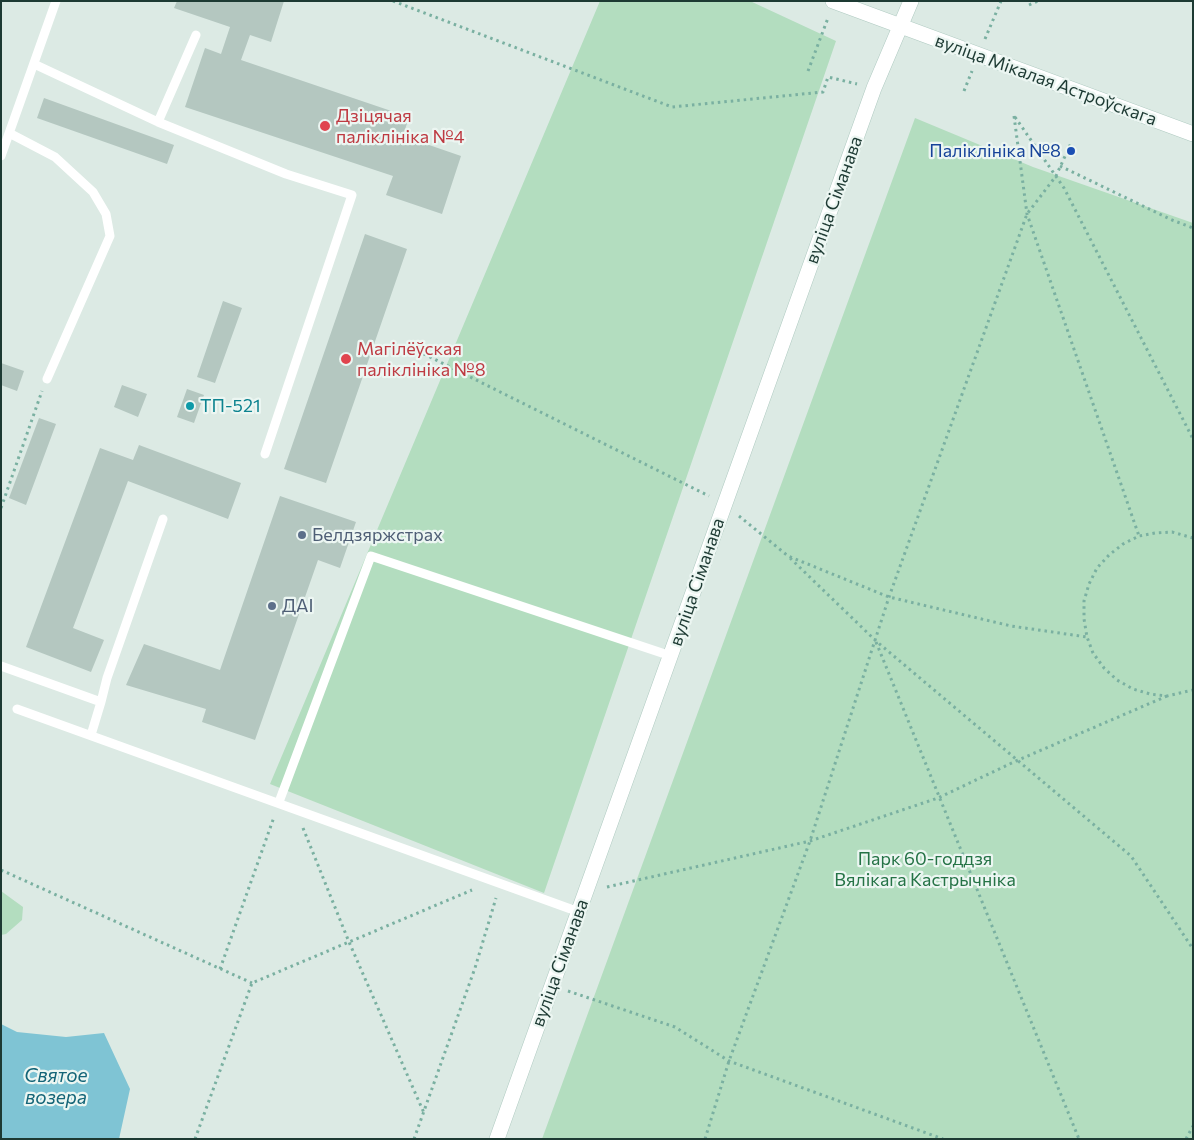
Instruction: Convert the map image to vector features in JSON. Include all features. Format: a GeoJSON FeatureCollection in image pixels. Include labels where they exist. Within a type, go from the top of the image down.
{"type":"FeatureCollection","features":[{"type":"Feature","properties":{"kind":"main road"},"geometry":{"type":"LineString","coordinates":[[834,1],[900,26]]}},
{"type":"Feature","properties":{"kind":"main road","name":"вуліца Сіманава"},"geometry":{"type":"LineString","coordinates":[[497,1139],[874,88],[910,1]]}},
{"type":"Feature","properties":{"kind":"main road","name":"вуліца Мікалая Астроўскага"},"geometry":{"type":"LineString","coordinates":[[900,26],[1193,134]]}},
{"type":"Feature","properties":{"kind":"lane"},"geometry":{"type":"LineString","coordinates":[[1,156],[11,134],[56,1]]}},
{"type":"Feature","properties":{"kind":"lane"},"geometry":{"type":"LineString","coordinates":[[158,122],[196,35]]}},
{"type":"Feature","properties":{"kind":"lane"},"geometry":{"type":"LineString","coordinates":[[34,64],[158,122],[286,174],[352,195],[265,454]]}},
{"type":"Feature","properties":{"kind":"lane"},"geometry":{"type":"LineString","coordinates":[[11,134],[55,157],[93,192],[106,214],[110,236],[47,379]]}},
{"type":"Feature","properties":{"kind":"lane"},"geometry":{"type":"LineString","coordinates":[[91,735],[107,678],[163,519]]}},
{"type":"Feature","properties":{"kind":"lane"},"geometry":{"type":"LineString","coordinates":[[279,802],[371,556],[671,656]]}},
{"type":"Feature","properties":{"kind":"lane"},"geometry":{"type":"LineString","coordinates":[[1,666],[101,702]]}},
{"type":"Feature","properties":{"kind":"lane"},"geometry":{"type":"LineString","coordinates":[[17,709],[279,802],[579,912]]}},
{"type":"Feature","properties":{"kind":"path"},"geometry":{"type":"LineString","coordinates":[[393,1],[672,106],[823,92],[828,77],[874,88]]}},
{"type":"Feature","properties":{"kind":"path"},"geometry":{"type":"LineString","coordinates":[[808,71],[834,1]]}},
{"type":"Feature","properties":{"kind":"path"},"geometry":{"type":"LineString","coordinates":[[1029,5],[1038,1]]}},
{"type":"Feature","properties":{"kind":"path"},"geometry":{"type":"LineString","coordinates":[[1139,536],[1027,214],[1014,116],[1064,188],[1193,439]]}},
{"type":"Feature","properties":{"kind":"path"},"geometry":{"type":"LineString","coordinates":[[705,1139],[729,1061],[810,841],[889,597],[1027,214],[1056,176],[1071,143]]}},
{"type":"Feature","properties":{"kind":"path"},"geometry":{"type":"LineString","coordinates":[[1060,166],[1172,220],[1193,228]]}},
{"type":"Feature","properties":{"kind":"path"},"geometry":{"type":"LineString","coordinates":[[1,508],[47,379]]}},
{"type":"Feature","properties":{"kind":"path"},"geometry":{"type":"LineString","coordinates":[[1168,696],[1132,689],[1117,680],[1099,661],[1086,637],[1084,601],[1089,584],[1097,568],[1123,544],[1139,536],[1172,532],[1193,538]]}},
{"type":"Feature","properties":{"kind":"path"},"geometry":{"type":"LineString","coordinates":[[788,556],[876,641],[1131,856],[1193,949]]}},
{"type":"Feature","properties":{"kind":"path"},"geometry":{"type":"LineString","coordinates":[[876,641],[938,798],[1079,1139]]}},
{"type":"Feature","properties":{"kind":"path"},"geometry":{"type":"LineString","coordinates":[[586,891],[810,841],[938,798],[1016,761],[1168,696],[1193,690]]}},
{"type":"Feature","properties":{"kind":"path"},"geometry":{"type":"LineString","coordinates":[[220,969],[279,802]]}},
{"type":"Feature","properties":{"kind":"path"},"geometry":{"type":"LineString","coordinates":[[295,808],[349,942],[424,1113]]}},
{"type":"Feature","properties":{"kind":"path"},"geometry":{"type":"LineString","coordinates":[[1,870],[252,983],[497,882]]}},
{"type":"Feature","properties":{"kind":"path"},"geometry":{"type":"LineString","coordinates":[[414,1139],[475,968],[497,882]]}},
{"type":"Feature","properties":{"kind":"path"},"geometry":{"type":"LineString","coordinates":[[195,1139],[252,983]]}},
{"type":"Feature","properties":{"kind":"path"},"geometry":{"type":"LineString","coordinates":[[552,986],[674,1027],[729,1061],[943,1139]]}},
{"type":"Feature","properties":{"kind":"path"},"geometry":{"type":"LineString","coordinates":[[1186,1139],[1193,1126]]}},
{"type":"Feature","properties":{"kind":"green space"},"geometry":{"type":"Polygon","coordinates":[[[600,1],[750,1],[836,41],[544,893],[270,784],[600,1]]]}},
{"type":"Feature","properties":{"kind":"green space","name":"Парк 60-годдзя Вялікага Кастрычніка"},"geometry":{"type":"Polygon","coordinates":[[[915,118],[1033,167],[1193,223],[1193,1139],[542,1139],[915,118]]]}},
{"type":"Feature","properties":{"kind":"green space"},"geometry":{"type":"Polygon","coordinates":[[[1,891],[23,907],[22,920],[6,934],[1,935],[1,891]]]}},
{"type":"Feature","properties":{"kind":"water","name":"Святое возера"},"geometry":{"type":"Polygon","coordinates":[[[1,1024],[17,1032],[66,1037],[104,1033],[130,1089],[119,1139],[1,1139],[1,1024]]]}},
{"type":"Feature","properties":{"kind":"building","name":"Дзіцячая паліклініка №4"},"geometry":{"type":"Polygon","coordinates":[[[177,1],[284,1],[271,42],[250,35],[241,60],[409,117],[403,136],[461,156],[442,214],[386,195],[393,176],[185,107],[205,48],[221,54],[230,27],[174,8],[177,1]]]}},
{"type":"Feature","properties":{"kind":"building"},"geometry":{"type":"Polygon","coordinates":[[[44,98],[174,145],[167,164],[37,118],[44,98]]]}},
{"type":"Feature","properties":{"kind":"building","name":"Магілёўская паліклініка №8"},"geometry":{"type":"Polygon","coordinates":[[[365,234],[407,249],[326,483],[284,469],[365,234]]]}},
{"type":"Feature","properties":{"kind":"building"},"geometry":{"type":"Polygon","coordinates":[[[223,301],[242,308],[215,383],[197,377],[223,301]]]}},
{"type":"Feature","properties":{"kind":"building"},"geometry":{"type":"Polygon","coordinates":[[[1,363],[24,371],[17,391],[1,385],[1,363]]]}},
{"type":"Feature","properties":{"kind":"building"},"geometry":{"type":"Polygon","coordinates":[[[122,385],[147,394],[138,417],[114,407],[122,385]]]}},
{"type":"Feature","properties":{"kind":"building","name":"ТП-521"},"geometry":{"type":"Polygon","coordinates":[[[187,389],[204,395],[194,423],[177,417],[187,389]]]}},
{"type":"Feature","properties":{"kind":"building"},"geometry":{"type":"Polygon","coordinates":[[[39,418],[56,424],[26,505],[9,498],[39,418]]]}},
{"type":"Feature","properties":{"kind":"building"},"geometry":{"type":"Polygon","coordinates":[[[139,445],[241,483],[228,519],[128,481],[73,628],[104,640],[91,672],[26,647],[100,448],[133,460],[139,445]]]}},
{"type":"Feature","properties":{"kind":"building","name":"ДАІ"},"geometry":{"type":"Polygon","coordinates":[[[280,496],[356,522],[340,568],[318,560],[255,740],[202,722],[206,709],[126,685],[144,644],[220,670],[280,496]]]}},
{"type":"Feature","properties":{"kind":"place","name":"Дзіцячая паліклініка №4"},"geometry":{"type":"Point","coordinates":[325,126]}},
{"type":"Feature","properties":{"kind":"place","name":"Паліклініка №8"},"geometry":{"type":"Point","coordinates":[1071,151]}},
{"type":"Feature","properties":{"kind":"place","name":"Магілёўская паліклініка №8"},"geometry":{"type":"Point","coordinates":[346,359]}},
{"type":"Feature","properties":{"kind":"place","name":"ТП-521"},"geometry":{"type":"Point","coordinates":[190,406]}},
{"type":"Feature","properties":{"kind":"place","name":"Белдзяржстрах"},"geometry":{"type":"Point","coordinates":[302,535]}},
{"type":"Feature","properties":{"kind":"place","name":"ДАІ"},"geometry":{"type":"Point","coordinates":[272,606]}}]}
